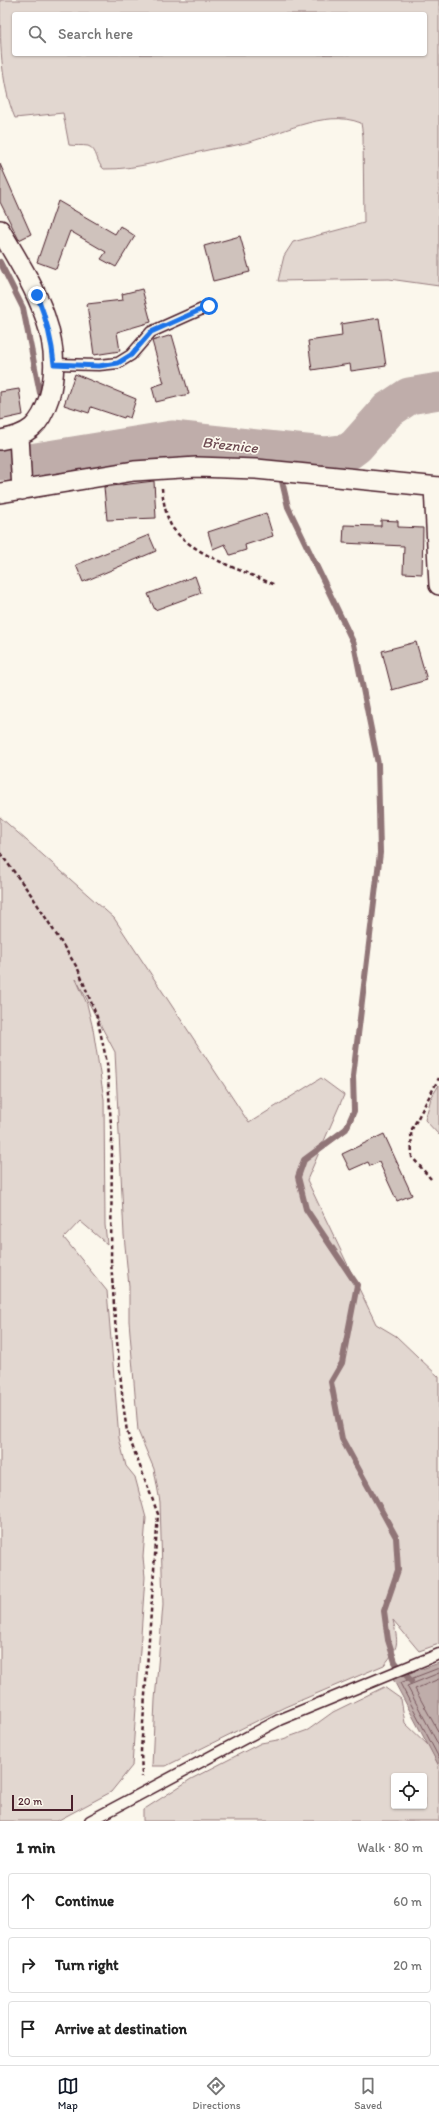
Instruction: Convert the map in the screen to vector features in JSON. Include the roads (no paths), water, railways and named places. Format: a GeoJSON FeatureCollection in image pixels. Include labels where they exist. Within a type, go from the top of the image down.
{"type":"FeatureCollection","features":[{"type":"Feature","properties":{"kind":"street"},"geometry":{"type":"LineString","coordinates":[[0,230],[27,274],[37,295],[45,316],[52,344],[54,364],[50,395],[41,417],[20,443],[22,482]]}},
{"type":"Feature","properties":{"kind":"street"},"geometry":{"type":"LineString","coordinates":[[0,440],[20,443]]}},
{"type":"Feature","properties":{"kind":"street"},"geometry":{"type":"LineString","coordinates":[[0,493],[22,482],[160,468],[256,469],[436,487],[439,585]]}},
{"type":"Feature","properties":{"kind":"lane"},"geometry":{"type":"LineString","coordinates":[[54,364],[99,366],[118,363],[131,355],[151,332],[209,306]]}},
{"type":"Feature","properties":{"kind":"lane"},"geometry":{"type":"LineString","coordinates":[[90,1821],[279,1720],[439,1654]]}},
{"type":"Feature","properties":{"kind":"water"},"geometry":{"type":"Polygon","coordinates":[[[439,1663],[439,1766],[393,1679],[439,1663]]]}},
{"type":"Feature","properties":{"kind":"waterway"},"geometry":{"type":"LineString","coordinates":[[0,262],[23,308],[40,393]]}},
{"type":"Feature","properties":{"kind":"waterway","name":"Březnice"},"geometry":{"type":"LineString","coordinates":[[0,462],[30,462],[172,439],[325,455],[348,452],[356,446],[388,410],[409,396],[439,391]]}},
{"type":"Feature","properties":{"kind":"waterway"},"geometry":{"type":"LineString","coordinates":[[30,462],[38,446]]}},
{"type":"Feature","properties":{"kind":"waterway"},"geometry":{"type":"LineString","coordinates":[[275,451],[288,507],[354,644],[378,764],[380,853],[353,1076],[354,1111],[346,1129],[304,1160],[298,1177],[306,1209],[357,1285],[342,1363],[331,1382],[342,1439],[396,1537],[398,1570],[384,1611],[388,1640],[395,1662],[411,1681]]}}]}
